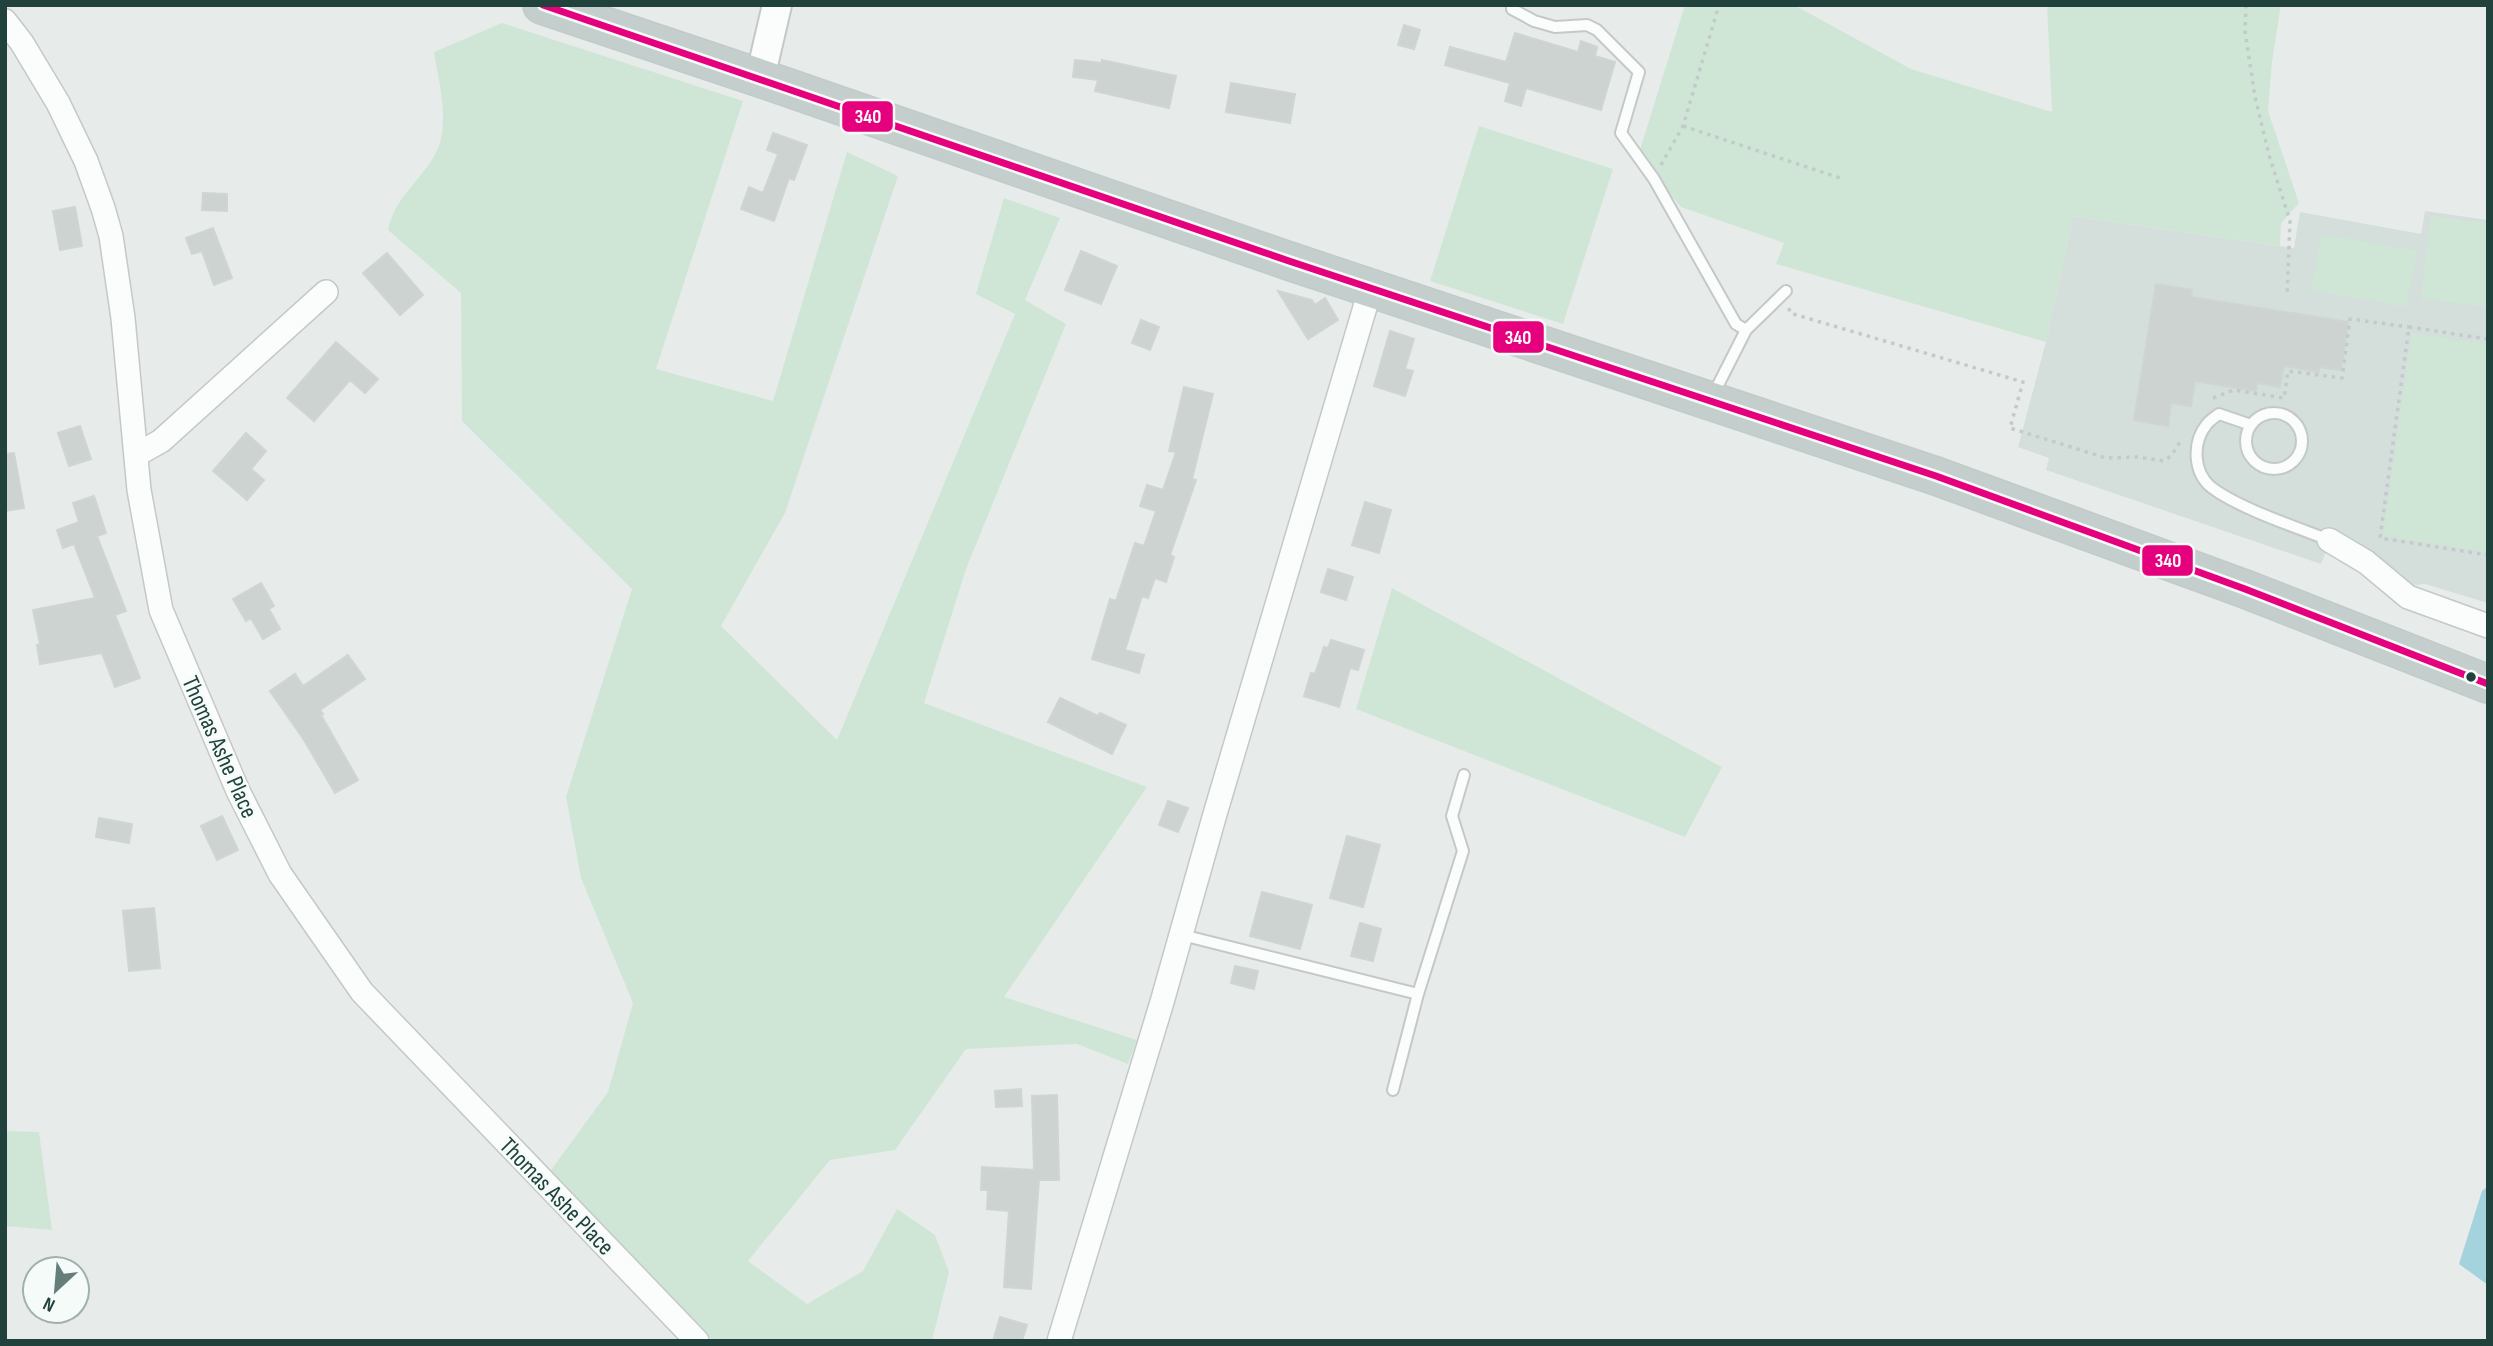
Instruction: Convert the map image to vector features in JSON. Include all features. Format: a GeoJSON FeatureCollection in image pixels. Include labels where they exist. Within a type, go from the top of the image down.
{"type":"FeatureCollection","features":[{"type":"Feature","properties":{"kind":"highway"},"geometry":{"type":"LineString","coordinates":[[542,5],[1078,189],[1711,399],[2013,504],[2258,594],[2488,684]]}},
{"type":"Feature","properties":{"kind":"street"},"geometry":{"type":"LineString","coordinates":[[760,78],[777,5]]}},
{"type":"Feature","properties":{"kind":"street","name":"Thomas Ashe Place"},"geometry":{"type":"LineString","coordinates":[[5,21],[22,43],[58,103],[86,160],[103,208],[111,236],[123,318],[139,490],[161,610],[238,791],[281,874],[362,992],[697,1341]]}},
{"type":"Feature","properties":{"kind":"street"},"geometry":{"type":"LineString","coordinates":[[1059,1341],[1182,934],[1371,287]]}},
{"type":"Feature","properties":{"kind":"street"},"geometry":{"type":"LineString","coordinates":[[136,455],[161,441],[326,292]]}},
{"type":"Feature","properties":{"kind":"street"},"geometry":{"type":"LineString","coordinates":[[2329,540],[2366,562],[2408,597],[2488,626]]}},
{"type":"Feature","properties":{"kind":"lane"},"geometry":{"type":"LineString","coordinates":[[1512,5],[1512,9],[1534,22],[1555,27],[1587,25],[1597,30],[1639,72],[1621,132],[1654,180],[1736,324],[1746,330]]}},
{"type":"Feature","properties":{"kind":"lane"},"geometry":{"type":"LineString","coordinates":[[1711,399],[1746,330],[1786,291]]}},
{"type":"Feature","properties":{"kind":"lane"},"geometry":{"type":"LineString","coordinates":[[2251,425],[2219,414],[2206,425],[2196,448],[2198,470],[2210,486],[2236,502],[2329,540]]}},
{"type":"Feature","properties":{"kind":"lane"},"geometry":{"type":"LineString","coordinates":[[2274,414],[2290,419],[2300,434],[2299,452],[2294,460],[2278,469],[2260,466],[2248,452],[2247,433],[2251,425],[2265,415],[2274,414]]}},
{"type":"Feature","properties":{"kind":"lane"},"geometry":{"type":"LineString","coordinates":[[1393,1090],[1418,993],[1463,851],[1452,817],[1464,775]]}},
{"type":"Feature","properties":{"kind":"lane"},"geometry":{"type":"LineString","coordinates":[[1182,934],[1418,993]]}},
{"type":"Feature","properties":{"kind":"path"},"geometry":{"type":"LineString","coordinates":[[1654,180],[1683,126],[1719,5]]}},
{"type":"Feature","properties":{"kind":"path"},"geometry":{"type":"LineString","coordinates":[[2246,5],[2245,31],[2255,97],[2269,155],[2290,221],[2287,296]]}},
{"type":"Feature","properties":{"kind":"path"},"geometry":{"type":"LineString","coordinates":[[1683,126],[1843,179]]}},
{"type":"Feature","properties":{"kind":"path"},"geometry":{"type":"LineString","coordinates":[[1786,291],[1790,313],[2023,382],[2010,428],[2106,458],[2138,457],[2164,461],[2172,455],[2182,437]]}},
{"type":"Feature","properties":{"kind":"path"},"geometry":{"type":"LineString","coordinates":[[2219,414],[2207,401],[2234,390],[2284,398],[2288,371],[2342,378],[2350,318],[2488,339]]}},
{"type":"Feature","properties":{"kind":"path"},"geometry":{"type":"LineString","coordinates":[[2409,327],[2380,538],[2488,555]]}},
{"type":"Feature","properties":{"kind":"shaded area"},"geometry":{"type":"Polygon","coordinates":[[[2425,211],[2488,220],[2488,603],[2425,584],[2414,585],[2370,552],[2333,534],[2321,564],[2046,470],[2049,458],[2018,447],[2046,342],[2073,216],[2294,248],[2300,212],[2421,234],[2425,211]]]}},
{"type":"Feature","properties":{"kind":"green space"},"geometry":{"type":"Polygon","coordinates":[[[1685,5],[1794,5],[1911,69],[2052,112],[2047,5],[2281,5],[2268,111],[2299,203],[2281,223],[2280,246],[2073,216],[2046,342],[1776,264],[1784,243],[1681,207],[1638,156],[1685,5]]]}},
{"type":"Feature","properties":{"kind":"green space"},"geometry":{"type":"Polygon","coordinates":[[[502,23],[743,101],[656,369],[773,401],[847,152],[898,176],[785,513],[721,626],[837,740],[1015,314],[976,294],[1004,198],[1060,218],[1025,300],[1066,324],[966,569],[924,703],[1147,787],[1004,997],[1137,1040],[1128,1064],[1077,1044],[966,1049],[895,1150],[830,1160],[748,1261],[807,1304],[863,1271],[897,1209],[935,1235],[949,1272],[932,1341],[714,1341],[546,1177],[608,1092],[633,1003],[581,878],[566,797],[632,589],[462,421],[461,293],[388,230],[401,200],[427,167],[439,146],[443,120],[434,52],[502,23]]]}},
{"type":"Feature","properties":{"kind":"green space"},"geometry":{"type":"Polygon","coordinates":[[[1479,126],[1613,169],[1563,324],[1430,281],[1479,126]]]}},
{"type":"Feature","properties":{"kind":"green space"},"geometry":{"type":"Polygon","coordinates":[[[2431,216],[2488,223],[2488,307],[2421,299],[2431,216]]]}},
{"type":"Feature","properties":{"kind":"green space"},"geometry":{"type":"Polygon","coordinates":[[[2321,234],[2417,251],[2406,307],[2311,290],[2321,234]]]}},
{"type":"Feature","properties":{"kind":"green space"},"geometry":{"type":"Polygon","coordinates":[[[2412,333],[2488,344],[2488,552],[2383,536],[2412,333]]]}},
{"type":"Feature","properties":{"kind":"green space"},"geometry":{"type":"Polygon","coordinates":[[[1392,588],[1722,767],[1685,837],[1356,709],[1392,588]]]}},
{"type":"Feature","properties":{"kind":"green space"},"geometry":{"type":"Polygon","coordinates":[[[5,1131],[39,1132],[52,1230],[5,1226],[5,1131]]]}},
{"type":"Feature","properties":{"kind":"water"},"geometry":{"type":"Polygon","coordinates":[[[2488,1186],[2488,1285],[2459,1264],[2482,1191],[2488,1186]]]}},
{"type":"Feature","properties":{"kind":"building"},"geometry":{"type":"Polygon","coordinates":[[[1404,25],[1420,30],[1414,49],[1398,45],[1404,25]]]}},
{"type":"Feature","properties":{"kind":"building"},"geometry":{"type":"Polygon","coordinates":[[[1515,33],[1578,52],[1581,41],[1597,47],[1595,56],[1615,62],[1601,110],[1526,88],[1521,106],[1505,101],[1510,83],[1445,65],[1450,47],[1506,62],[1515,33]]]}},
{"type":"Feature","properties":{"kind":"building"},"geometry":{"type":"Polygon","coordinates":[[[1075,60],[1102,63],[1102,60],[1176,76],[1169,108],[1095,91],[1098,80],[1073,77],[1075,60]]]}},
{"type":"Feature","properties":{"kind":"building"},"geometry":{"type":"Polygon","coordinates":[[[1231,83],[1295,94],[1290,123],[1226,112],[1231,83]]]}},
{"type":"Feature","properties":{"kind":"building"},"geometry":{"type":"Polygon","coordinates":[[[773,133],[807,145],[794,180],[789,178],[774,221],[741,209],[749,187],[763,193],[778,154],[767,150],[773,133]]]}},
{"type":"Feature","properties":{"kind":"building"},"geometry":{"type":"Polygon","coordinates":[[[203,193],[227,194],[227,211],[202,210],[203,193]]]}},
{"type":"Feature","properties":{"kind":"building"},"geometry":{"type":"Polygon","coordinates":[[[75,207],[82,246],[60,250],[53,211],[75,207]]]}},
{"type":"Feature","properties":{"kind":"building"},"geometry":{"type":"Polygon","coordinates":[[[213,228],[232,278],[214,285],[202,251],[192,254],[186,238],[213,228]]]}},
{"type":"Feature","properties":{"kind":"building"},"geometry":{"type":"Polygon","coordinates":[[[1081,251],[1117,266],[1101,304],[1065,290],[1081,251]]]}},
{"type":"Feature","properties":{"kind":"building"},"geometry":{"type":"Polygon","coordinates":[[[387,253],[423,295],[400,315],[363,273],[387,253]]]}},
{"type":"Feature","properties":{"kind":"building"},"geometry":{"type":"Polygon","coordinates":[[[2156,284],[2192,290],[2191,297],[2348,322],[2341,370],[2319,367],[2319,372],[2284,366],[2280,387],[2257,383],[2256,391],[2195,381],[2191,406],[2171,403],[2168,426],[2134,420],[2156,284]]]}},
{"type":"Feature","properties":{"kind":"building"},"geometry":{"type":"Polygon","coordinates":[[[1278,291],[1312,300],[1315,305],[1325,298],[1338,320],[1308,339],[1278,291]]]}},
{"type":"Feature","properties":{"kind":"building"},"geometry":{"type":"Polygon","coordinates":[[[1141,320],[1159,327],[1150,350],[1132,343],[1141,320]]]}},
{"type":"Feature","properties":{"kind":"building"},"geometry":{"type":"Polygon","coordinates":[[[1390,331],[1414,339],[1405,369],[1413,371],[1405,396],[1374,386],[1390,331]]]}},
{"type":"Feature","properties":{"kind":"building"},"geometry":{"type":"Polygon","coordinates":[[[336,342],[378,379],[365,393],[350,380],[314,421],[287,398],[336,342]]]}},
{"type":"Feature","properties":{"kind":"building"},"geometry":{"type":"Polygon","coordinates":[[[1184,387],[1213,394],[1192,479],[1196,480],[1170,555],[1174,557],[1166,582],[1155,578],[1148,598],[1142,596],[1125,650],[1144,655],[1139,673],[1092,659],[1110,599],[1116,601],[1135,543],[1144,546],[1156,511],[1140,506],[1147,485],[1163,490],[1176,452],[1169,451],[1184,387]]]}},
{"type":"Feature","properties":{"kind":"building"},"geometry":{"type":"Polygon","coordinates":[[[80,426],[91,459],[69,466],[58,433],[80,426]]]}},
{"type":"Feature","properties":{"kind":"building"},"geometry":{"type":"Polygon","coordinates":[[[246,433],[266,451],[251,469],[264,480],[247,500],[213,471],[246,433]]]}},
{"type":"Feature","properties":{"kind":"building"},"geometry":{"type":"Polygon","coordinates":[[[14,453],[24,508],[5,511],[5,454],[14,453]]]}},
{"type":"Feature","properties":{"kind":"building"},"geometry":{"type":"Polygon","coordinates":[[[94,496],[106,533],[97,536],[126,611],[115,615],[140,678],[115,687],[102,653],[40,664],[37,645],[40,644],[33,610],[95,598],[74,544],[63,548],[57,530],[79,522],[73,503],[94,496]]]}},
{"type":"Feature","properties":{"kind":"building"},"geometry":{"type":"Polygon","coordinates":[[[1365,502],[1391,510],[1379,553],[1352,545],[1365,502]]]}},
{"type":"Feature","properties":{"kind":"building"},"geometry":{"type":"Polygon","coordinates":[[[1328,569],[1353,577],[1346,600],[1321,592],[1328,569]]]}},
{"type":"Feature","properties":{"kind":"building"},"geometry":{"type":"Polygon","coordinates":[[[261,583],[274,606],[269,609],[280,629],[263,639],[251,618],[246,621],[233,599],[261,583]]]}},
{"type":"Feature","properties":{"kind":"building"},"geometry":{"type":"Polygon","coordinates":[[[1331,640],[1364,650],[1358,670],[1350,668],[1339,707],[1304,696],[1311,673],[1315,674],[1324,647],[1328,648],[1331,640]]]}},
{"type":"Feature","properties":{"kind":"building"},"geometry":{"type":"Polygon","coordinates":[[[348,655],[365,679],[320,710],[358,780],[335,793],[304,740],[270,691],[295,674],[303,686],[348,655]]]}},
{"type":"Feature","properties":{"kind":"building"},"geometry":{"type":"Polygon","coordinates":[[[1060,698],[1098,716],[1100,713],[1126,725],[1112,754],[1048,722],[1060,698]]]}},
{"type":"Feature","properties":{"kind":"building"},"geometry":{"type":"Polygon","coordinates":[[[1168,801],[1188,808],[1178,832],[1159,825],[1168,801]]]}},
{"type":"Feature","properties":{"kind":"building"},"geometry":{"type":"Polygon","coordinates":[[[222,816],[238,850],[217,860],[201,826],[222,816]]]}},
{"type":"Feature","properties":{"kind":"building"},"geometry":{"type":"Polygon","coordinates":[[[99,818],[132,824],[129,843],[96,837],[99,818]]]}},
{"type":"Feature","properties":{"kind":"building"},"geometry":{"type":"Polygon","coordinates":[[[1347,836],[1380,845],[1363,907],[1330,898],[1347,836]]]}},
{"type":"Feature","properties":{"kind":"building"},"geometry":{"type":"Polygon","coordinates":[[[1262,892],[1312,905],[1300,949],[1250,936],[1262,892]]]}},
{"type":"Feature","properties":{"kind":"building"},"geometry":{"type":"Polygon","coordinates":[[[154,908],[160,968],[129,971],[123,911],[154,908]]]}},
{"type":"Feature","properties":{"kind":"building"},"geometry":{"type":"Polygon","coordinates":[[[1360,923],[1381,929],[1373,961],[1351,956],[1360,923]]]}},
{"type":"Feature","properties":{"kind":"building"},"geometry":{"type":"Polygon","coordinates":[[[1235,966],[1258,971],[1254,989],[1231,983],[1235,966]]]}},
{"type":"Feature","properties":{"kind":"building"},"geometry":{"type":"Polygon","coordinates":[[[1021,1089],[1022,1106],[996,1107],[995,1091],[1021,1089]]]}},
{"type":"Feature","properties":{"kind":"building"},"geometry":{"type":"Polygon","coordinates":[[[1057,1095],[1059,1180],[1039,1180],[1031,1289],[1004,1287],[1009,1211],[987,1209],[988,1190],[981,1190],[982,1167],[1034,1170],[1032,1096],[1057,1095]]]}},
{"type":"Feature","properties":{"kind":"building"},"geometry":{"type":"Polygon","coordinates":[[[1000,1317],[1027,1325],[1022,1341],[993,1341],[1000,1317]]]}},
{"type":"Feature","properties":{"kind":"transit line","name":"340"},"geometry":{"type":"LineString","coordinates":[[543,5],[1289,261],[1936,476],[2245,589],[2488,684]]}}]}
